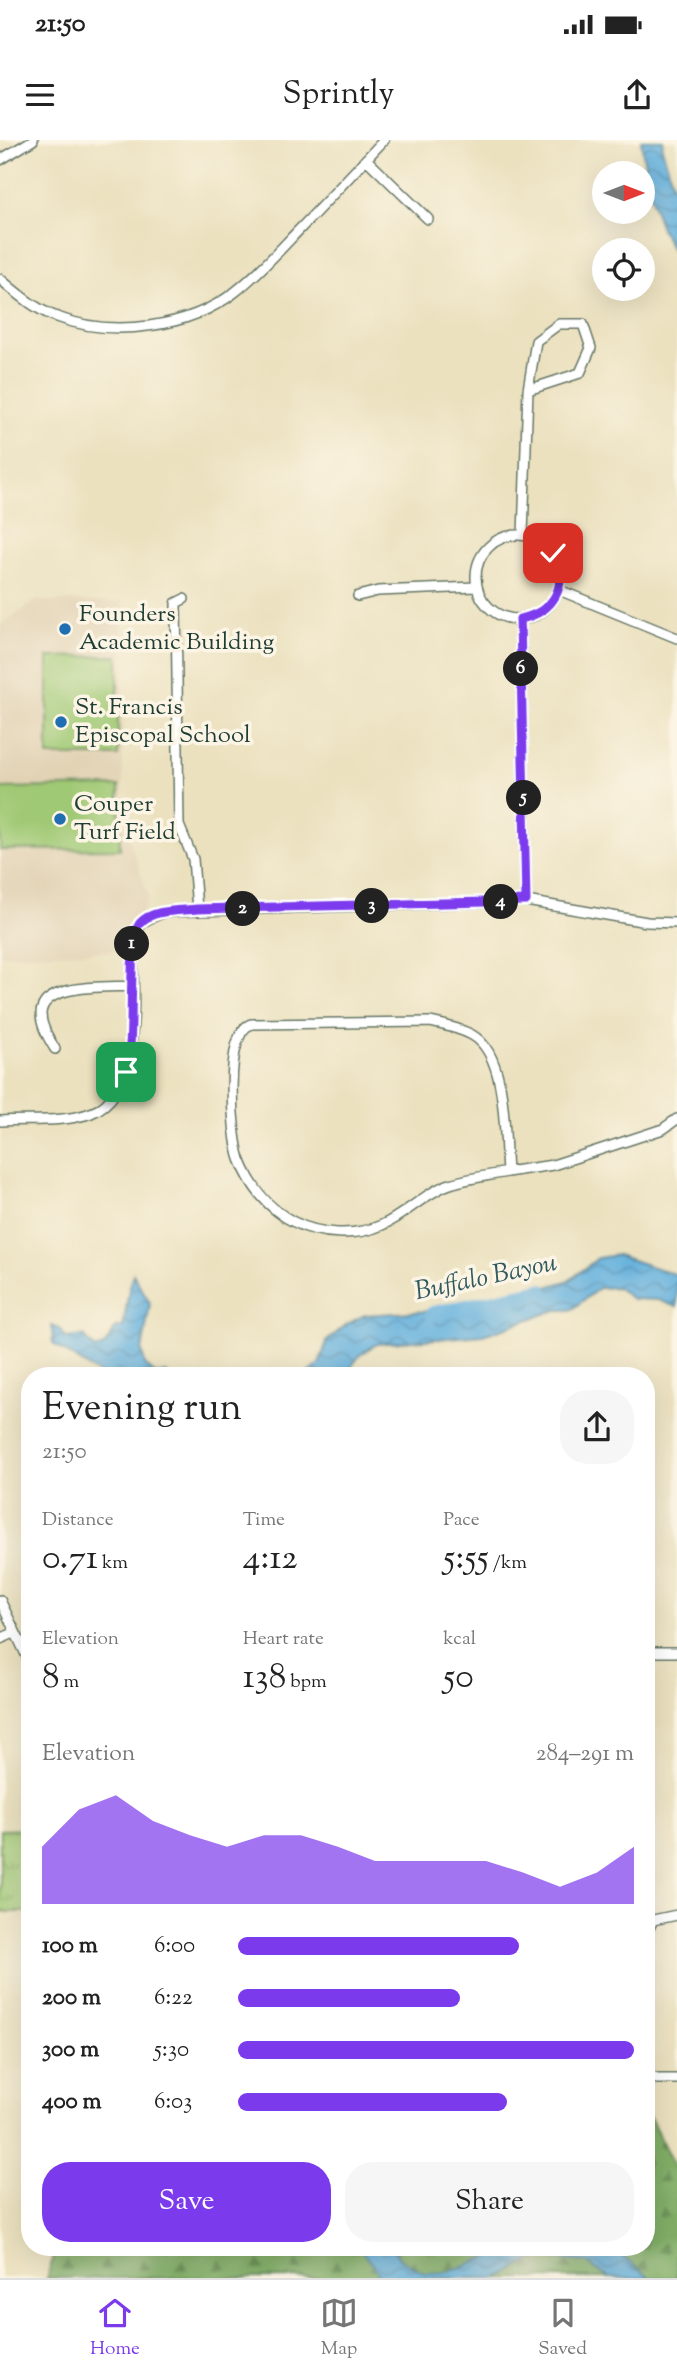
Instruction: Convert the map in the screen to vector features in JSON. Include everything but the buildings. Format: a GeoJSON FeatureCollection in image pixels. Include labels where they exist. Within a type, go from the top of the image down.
{"type":"FeatureCollection","features":[{"type":"Feature","properties":{"kind":"street"},"geometry":{"type":"LineString","coordinates":[[0,159],[33,140]]}},
{"type":"Feature","properties":{"kind":"street"},"geometry":{"type":"LineString","coordinates":[[0,279],[19,295],[57,317],[102,328],[155,327],[204,310],[234,293],[269,261],[384,140]]}},
{"type":"Feature","properties":{"kind":"street"},"geometry":{"type":"LineString","coordinates":[[366,159],[428,219]]}},
{"type":"Feature","properties":{"kind":"street"},"geometry":{"type":"LineString","coordinates":[[523,534],[528,390],[536,341],[559,324],[583,324],[591,348],[580,373],[528,390]]}},
{"type":"Feature","properties":{"kind":"street"},"geometry":{"type":"LineString","coordinates":[[523,534],[539,540],[553,553],[560,574],[559,590],[548,607],[533,617],[504,617],[490,608],[476,587],[476,576],[483,554],[495,541],[523,534]]}},
{"type":"Feature","properties":{"kind":"street"},"geometry":{"type":"LineString","coordinates":[[358,596],[378,591],[476,587]]}},
{"type":"Feature","properties":{"kind":"street"},"geometry":{"type":"LineString","coordinates":[[559,590],[677,638]]}},
{"type":"Feature","properties":{"kind":"street"},"geometry":{"type":"LineString","coordinates":[[184,599],[176,603],[179,825],[192,859],[197,909]]}},
{"type":"Feature","properties":{"kind":"street"},"geometry":{"type":"LineString","coordinates":[[520,619],[526,901]]}},
{"type":"Feature","properties":{"kind":"street"},"geometry":{"type":"LineString","coordinates":[[0,1121],[74,1117],[92,1113],[104,1106],[118,1087],[129,1062],[132,944],[138,926],[144,920],[165,912],[526,901],[647,922],[677,923]]}},
{"type":"Feature","properties":{"kind":"street"},"geometry":{"type":"LineString","coordinates":[[55,1049],[46,1033],[41,1013],[47,999],[62,990],[133,986]]}},
{"type":"Feature","properties":{"kind":"street"},"geometry":{"type":"LineString","coordinates":[[507,1172],[500,1077],[494,1061],[475,1036],[430,1022],[252,1024],[239,1033],[233,1069],[233,1123],[240,1158],[257,1192],[278,1211],[295,1223],[329,1233],[357,1231],[382,1225],[448,1184],[553,1165],[663,1129],[677,1119]]}},
{"type":"Feature","properties":{"kind":"street"},"geometry":{"type":"LineString","coordinates":[[0,1600],[21,1646]]}},
{"type":"Feature","properties":{"kind":"street"},"geometry":{"type":"LineString","coordinates":[[0,1639],[14,1633]]}},
{"type":"Feature","properties":{"kind":"street"},"geometry":{"type":"LineString","coordinates":[[655,1652],[677,1652]]}},
{"type":"Feature","properties":{"kind":"street"},"geometry":{"type":"LineString","coordinates":[[655,1920],[677,1915]]}},
{"type":"Feature","properties":{"kind":"street"},"geometry":{"type":"LineString","coordinates":[[655,2079],[677,2080]]}},
{"type":"Feature","properties":{"kind":"shaded area","name":"St. Francis Episcopal School"},"geometry":{"type":"Polygon","coordinates":[[[36,601],[122,602],[123,819],[149,898],[122,951],[0,955],[0,625],[36,601]]]}},
{"type":"Feature","properties":{"kind":"green space"},"geometry":{"type":"Polygon","coordinates":[[[118,656],[118,756],[48,756],[48,657],[118,656]]]}},
{"type":"Feature","properties":{"kind":"green space","name":"Couper Turf Field"},"geometry":{"type":"Polygon","coordinates":[[[119,786],[120,849],[0,850],[0,788],[119,786]]]}},
{"type":"Feature","properties":{"kind":"green space"},"geometry":{"type":"Polygon","coordinates":[[[21,1829],[21,1912],[0,1912],[0,1830],[21,1829]]]}},
{"type":"Feature","properties":{"kind":"green space"},"geometry":{"type":"Polygon","coordinates":[[[655,2127],[677,2173],[677,2278],[46,2278],[55,2256],[655,2256],[655,2127]]]}},
{"type":"Feature","properties":{"kind":"water"},"geometry":{"type":"Polygon","coordinates":[[[641,140],[663,140],[662,148],[677,199],[677,256],[662,231],[655,208],[655,161],[645,161],[641,140]]]}},
{"type":"Feature","properties":{"kind":"water"},"geometry":{"type":"Polygon","coordinates":[[[617,1255],[677,1275],[677,1307],[658,1300],[632,1299],[617,1287],[599,1288],[571,1310],[556,1310],[483,1335],[377,1344],[361,1354],[351,1367],[316,1367],[327,1341],[347,1324],[365,1315],[479,1308],[570,1280],[598,1258],[617,1255]]]}},
{"type":"Feature","properties":{"kind":"water"},"geometry":{"type":"Polygon","coordinates":[[[133,1274],[150,1303],[142,1351],[147,1367],[88,1367],[53,1344],[52,1326],[60,1329],[66,1338],[84,1336],[95,1349],[104,1346],[116,1328],[123,1327],[133,1274]]]}},
{"type":"Feature","properties":{"kind":"water"},"geometry":{"type":"Polygon","coordinates":[[[366,2256],[398,2256],[425,2273],[448,2272],[490,2256],[622,2256],[650,2278],[609,2278],[586,2262],[538,2257],[497,2278],[382,2278],[366,2256]]]}},
{"type":"Feature","properties":{"kind":"waterway","name":"Buffalo Bayou"},"geometry":{"type":"LineString","coordinates":[[433,1314],[541,1291]]}},
{"type":"Feature","properties":{"kind":"place","name":"Founders Academic Building"},"geometry":{"type":"Point","coordinates":[65,629]}},
{"type":"Feature","properties":{"kind":"place","name":"St. Francis Episcopal School"},"geometry":{"type":"Point","coordinates":[61,722]}},
{"type":"Feature","properties":{"kind":"place","name":"Couper Turf Field"},"geometry":{"type":"Point","coordinates":[60,819]}},
{"type":"Feature","properties":{"kind":"route"},"geometry":{"type":"LineString","coordinates":[[126,1072],[131,1044],[132,944],[138,926],[144,920],[165,912],[197,909],[526,901],[520,619],[533,617],[548,607],[559,590],[560,574],[553,553]]}}]}
